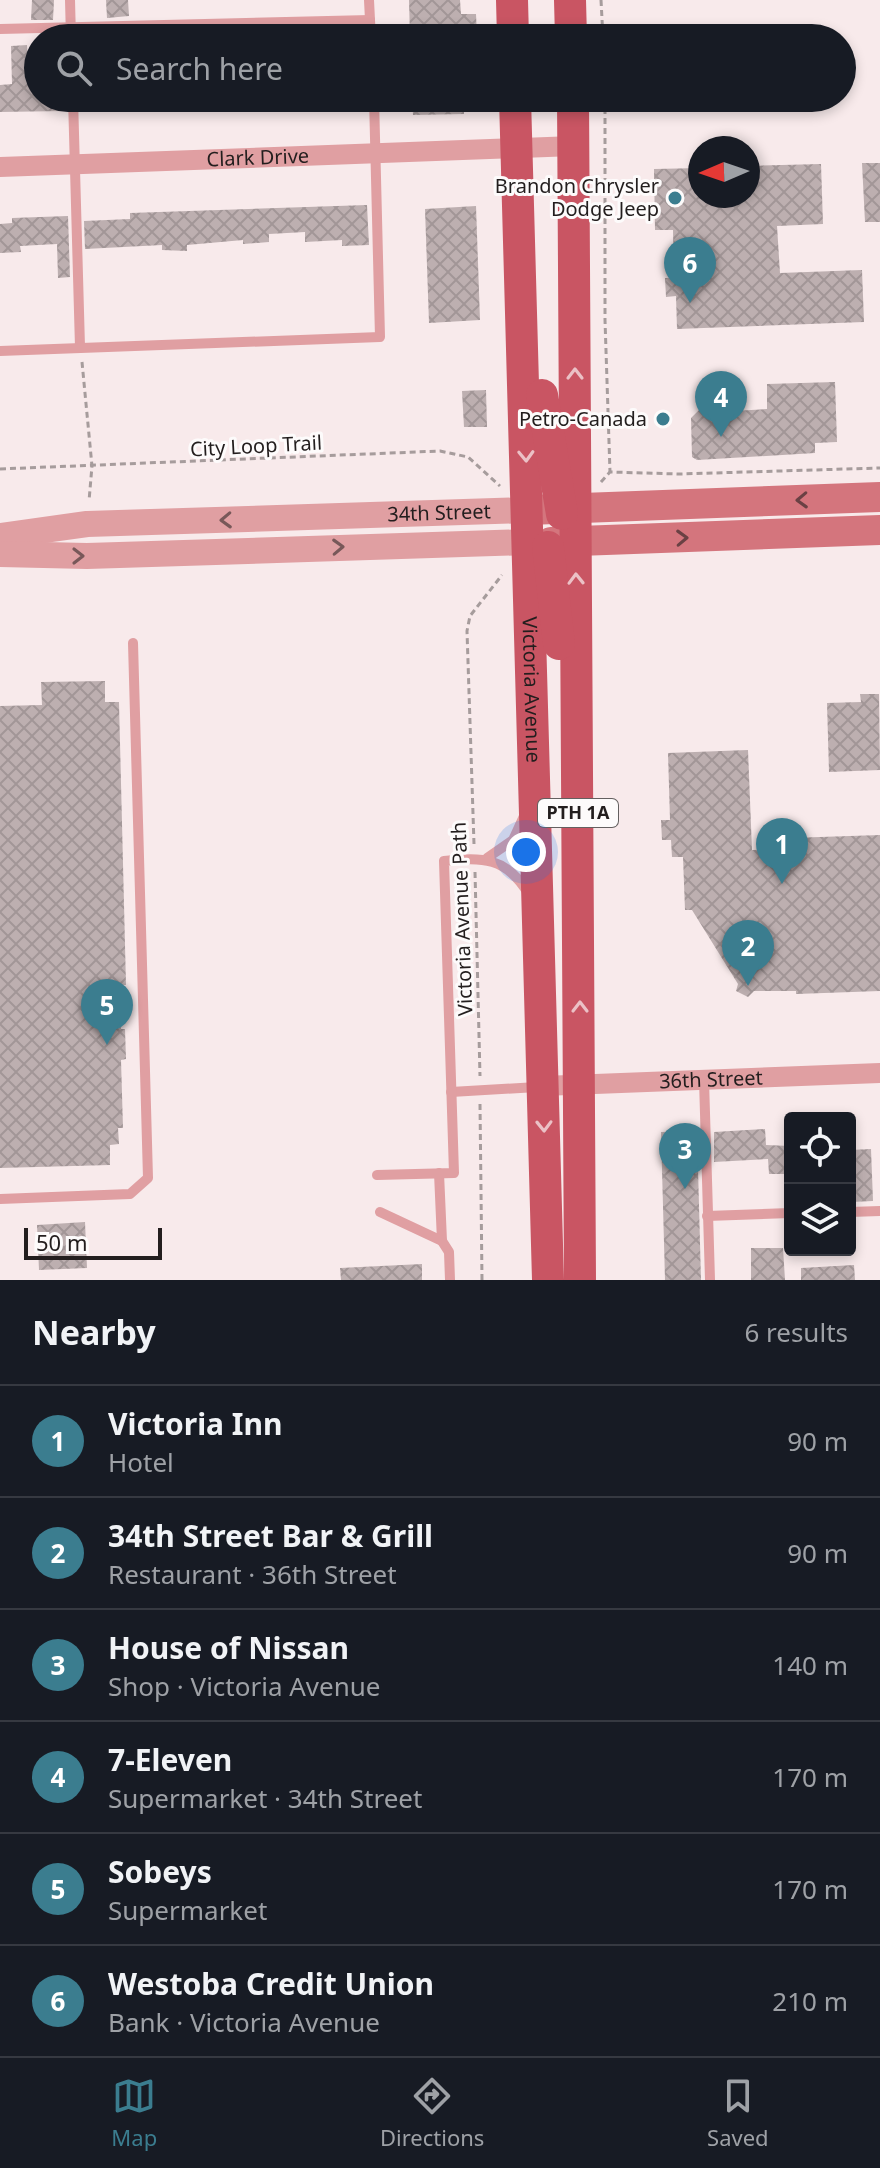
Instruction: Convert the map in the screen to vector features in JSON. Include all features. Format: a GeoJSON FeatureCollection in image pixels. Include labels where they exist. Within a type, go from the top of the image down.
{"type":"FeatureCollection","features":[{"type":"Feature","properties":{"kind":"main road"},"geometry":{"type":"LineString","coordinates":[[512,0],[513,24]]}},
{"type":"Feature","properties":{"kind":"main road"},"geometry":{"type":"LineString","coordinates":[[570,0],[571,24]]}},
{"type":"Feature","properties":{"kind":"main road","name":"Victoria Avenue"},"geometry":{"type":"LineString","coordinates":[[516,112],[528,510],[551,542],[578,802],[580,1280]]}},
{"type":"Feature","properties":{"kind":"main road","name":"Victoria Avenue"},"geometry":{"type":"LineString","coordinates":[[548,1280],[534,796],[551,542],[568,508],[573,112]]}},
{"type":"Feature","properties":{"kind":"main road"},"geometry":{"type":"LineString","coordinates":[[519,231],[568,508]]}},
{"type":"Feature","properties":{"kind":"main road"},"geometry":{"type":"LineString","coordinates":[[872,497],[873,530]]}},
{"type":"Feature","properties":{"kind":"main road","name":"34th Street"},"geometry":{"type":"LineString","coordinates":[[528,510],[872,497]]}},
{"type":"Feature","properties":{"kind":"main road","name":"34th Street"},"geometry":{"type":"LineString","coordinates":[[551,542],[873,530]]}},
{"type":"Feature","properties":{"kind":"street","name":"Clark Drive"},"geometry":{"type":"LineString","coordinates":[[0,167],[574,146]]}},
{"type":"Feature","properties":{"kind":"street","name":"34th Street"},"geometry":{"type":"LineString","coordinates":[[0,536],[87,524],[528,510]]}},
{"type":"Feature","properties":{"kind":"street"},"geometry":{"type":"LineString","coordinates":[[127,523],[129,554]]}},
{"type":"Feature","properties":{"kind":"street","name":"34th Street"},"geometry":{"type":"LineString","coordinates":[[0,554],[129,554],[551,542]]}},
{"type":"Feature","properties":{"kind":"street","name":"36th Street"},"geometry":{"type":"LineString","coordinates":[[543,1086],[880,1073]]}},
{"type":"Feature","properties":{"kind":"lane"},"geometry":{"type":"LineString","coordinates":[[70,0],[71,24]]}},
{"type":"Feature","properties":{"kind":"lane"},"geometry":{"type":"LineString","coordinates":[[369,0],[370,24]]}},
{"type":"Feature","properties":{"kind":"lane"},"geometry":{"type":"LineString","coordinates":[[270,24],[370,20]]}},
{"type":"Feature","properties":{"kind":"lane"},"geometry":{"type":"LineString","coordinates":[[0,29],[24,30]]}},
{"type":"Feature","properties":{"kind":"lane"},"geometry":{"type":"LineString","coordinates":[[73,112],[80,347]]}},
{"type":"Feature","properties":{"kind":"lane"},"geometry":{"type":"LineString","coordinates":[[0,351],[380,337],[375,112]]}},
{"type":"Feature","properties":{"kind":"lane"},"geometry":{"type":"LineString","coordinates":[[0,1199],[130,1194],[148,1178],[133,643]]}},
{"type":"Feature","properties":{"kind":"lane"},"geometry":{"type":"LineString","coordinates":[[487,858],[513,840],[534,796]]}},
{"type":"Feature","properties":{"kind":"lane"},"geometry":{"type":"LineString","coordinates":[[377,1175],[454,1173],[444,861],[487,858],[516,874],[537,908]]}},
{"type":"Feature","properties":{"kind":"lane"},"geometry":{"type":"LineString","coordinates":[[704,1080],[710,1280]]}},
{"type":"Feature","properties":{"kind":"lane"},"geometry":{"type":"LineString","coordinates":[[451,1092],[543,1086]]}},
{"type":"Feature","properties":{"kind":"lane"},"geometry":{"type":"LineString","coordinates":[[439,1173],[442,1241],[449,1252],[450,1280]]}},
{"type":"Feature","properties":{"kind":"lane"},"geometry":{"type":"LineString","coordinates":[[856,1212],[880,1211]]}},
{"type":"Feature","properties":{"kind":"lane"},"geometry":{"type":"LineString","coordinates":[[380,1212],[442,1241]]}},
{"type":"Feature","properties":{"kind":"lane"},"geometry":{"type":"LineString","coordinates":[[707,1216],[784,1213]]}},
{"type":"Feature","properties":{"kind":"lane"},"geometry":{"type":"LineString","coordinates":[[541,1280],[547,1221]]}},
{"type":"Feature","properties":{"kind":"path"},"geometry":{"type":"LineString","coordinates":[[601,0],[602,24]]}},
{"type":"Feature","properties":{"kind":"path"},"geometry":{"type":"LineString","coordinates":[[602,481],[610,472],[605,320],[605,112]]}},
{"type":"Feature","properties":{"kind":"path"},"geometry":{"type":"LineString","coordinates":[[80,347],[92,466],[87,524]]}},
{"type":"Feature","properties":{"kind":"path","name":"City Loop Trail"},"geometry":{"type":"LineString","coordinates":[[0,469],[440,451],[468,457],[501,487]]}},
{"type":"Feature","properties":{"kind":"path"},"geometry":{"type":"LineString","coordinates":[[610,472],[679,474],[880,468]]}},
{"type":"Feature","properties":{"kind":"path","name":"Victoria Avenue Path"},"geometry":{"type":"LineString","coordinates":[[482,1280],[467,631],[470,616],[506,570]]}},
{"type":"Feature","properties":{"kind":"building"},"geometry":{"type":"Polygon","coordinates":[[[32,0],[54,0],[53,20],[31,20],[32,0]]]}},
{"type":"Feature","properties":{"kind":"building"},"geometry":{"type":"Polygon","coordinates":[[[106,0],[128,0],[129,16],[107,18],[106,0]]]}},
{"type":"Feature","properties":{"kind":"building"},"geometry":{"type":"Polygon","coordinates":[[[409,0],[460,0],[461,14],[476,14],[476,24],[410,24],[409,0]]]}},
{"type":"Feature","properties":{"kind":"building"},"geometry":{"type":"Polygon","coordinates":[[[24,45],[24,112],[0,112],[0,85],[12,84],[11,46],[24,45]]]}},
{"type":"Feature","properties":{"kind":"building"},"geometry":{"type":"Polygon","coordinates":[[[413,112],[464,112],[464,114],[413,115],[413,112]]]}},
{"type":"Feature","properties":{"kind":"building"},"geometry":{"type":"Polygon","coordinates":[[[862,163],[880,163],[880,222],[865,222],[862,163]]]}},
{"type":"Feature","properties":{"kind":"building"},"geometry":{"type":"Polygon","coordinates":[[[821,164],[823,224],[777,226],[780,273],[862,270],[864,322],[677,329],[676,296],[666,297],[665,278],[674,278],[673,230],[655,230],[654,169],[688,168],[688,208],[760,208],[760,166],[821,164]]]}},
{"type":"Feature","properties":{"kind":"building"},"geometry":{"type":"Polygon","coordinates":[[[367,205],[369,245],[342,246],[342,240],[305,242],[305,232],[269,234],[269,242],[243,244],[243,240],[187,245],[187,251],[162,250],[162,245],[85,249],[84,221],[130,219],[130,213],[367,205]]]}},
{"type":"Feature","properties":{"kind":"building"},"geometry":{"type":"Polygon","coordinates":[[[476,206],[480,320],[429,323],[425,209],[476,206]]]}},
{"type":"Feature","properties":{"kind":"building"},"geometry":{"type":"Polygon","coordinates":[[[68,216],[70,277],[58,278],[57,244],[20,246],[21,252],[0,253],[0,224],[12,223],[12,218],[68,216]]]}},
{"type":"Feature","properties":{"kind":"building"},"geometry":{"type":"Polygon","coordinates":[[[835,382],[837,442],[815,443],[815,453],[697,460],[692,457],[691,418],[702,407],[733,405],[734,411],[767,409],[767,384],[835,382]]]}},
{"type":"Feature","properties":{"kind":"building"},"geometry":{"type":"Polygon","coordinates":[[[486,390],[487,427],[464,427],[462,391],[486,390]]]}},
{"type":"Feature","properties":{"kind":"building"},"geometry":{"type":"Polygon","coordinates":[[[105,681],[105,702],[119,702],[126,985],[120,985],[121,1029],[125,1029],[126,1059],[121,1060],[123,1128],[118,1128],[119,1144],[110,1145],[110,1165],[0,1168],[0,706],[42,705],[41,682],[105,681]]]}},
{"type":"Feature","properties":{"kind":"building"},"geometry":{"type":"Polygon","coordinates":[[[860,694],[879,694],[880,770],[829,772],[827,703],[861,702],[860,694]]]}},
{"type":"Feature","properties":{"kind":"building"},"geometry":{"type":"Polygon","coordinates":[[[748,750],[752,850],[790,849],[790,838],[880,835],[880,991],[796,994],[796,991],[754,991],[748,997],[736,991],[738,984],[692,910],[685,910],[683,857],[672,857],[671,840],[662,840],[661,820],[670,820],[668,753],[748,750]]]}},
{"type":"Feature","properties":{"kind":"building"},"geometry":{"type":"Polygon","coordinates":[[[765,1129],[766,1145],[784,1146],[784,1174],[769,1174],[768,1159],[714,1162],[714,1132],[765,1129]]]}},
{"type":"Feature","properties":{"kind":"building"},"geometry":{"type":"Polygon","coordinates":[[[697,1131],[701,1280],[665,1280],[661,1132],[697,1131]]]}},
{"type":"Feature","properties":{"kind":"building"},"geometry":{"type":"Polygon","coordinates":[[[871,1149],[873,1201],[856,1202],[856,1150],[871,1149]]]}},
{"type":"Feature","properties":{"kind":"building"},"geometry":{"type":"Polygon","coordinates":[[[85,1222],[87,1268],[39,1270],[37,1225],[85,1222]]]}},
{"type":"Feature","properties":{"kind":"building"},"geometry":{"type":"Polygon","coordinates":[[[751,1248],[783,1248],[785,1280],[751,1280],[751,1248]]]}},
{"type":"Feature","properties":{"kind":"building"},"geometry":{"type":"Polygon","coordinates":[[[422,1264],[422,1280],[341,1280],[340,1268],[422,1264]]]}},
{"type":"Feature","properties":{"kind":"building"},"geometry":{"type":"Polygon","coordinates":[[[854,1265],[855,1280],[801,1280],[801,1268],[854,1265]]]}},
{"type":"Feature","properties":{"kind":"place","name":"Brandon Chrysler Dodge Jeep"},"geometry":{"type":"Point","coordinates":[675,198]}},
{"type":"Feature","properties":{"kind":"place","name":"Westoba Credit Union"},"geometry":{"type":"Point","coordinates":[690,303]}},
{"type":"Feature","properties":{"kind":"place","name":"Petro-Canada"},"geometry":{"type":"Point","coordinates":[663,419]}},
{"type":"Feature","properties":{"kind":"place","name":"7-Eleven"},"geometry":{"type":"Point","coordinates":[721,437]}},
{"type":"Feature","properties":{"kind":"place","name":"Victoria Inn"},"geometry":{"type":"Point","coordinates":[782,884]}},
{"type":"Feature","properties":{"kind":"place","name":"34th Street Bar & Grill"},"geometry":{"type":"Point","coordinates":[748,986]}},
{"type":"Feature","properties":{"kind":"place","name":"Sobeys"},"geometry":{"type":"Point","coordinates":[107,1045]}},
{"type":"Feature","properties":{"kind":"place","name":"House of Nissan"},"geometry":{"type":"Point","coordinates":[685,1189]}}]}
